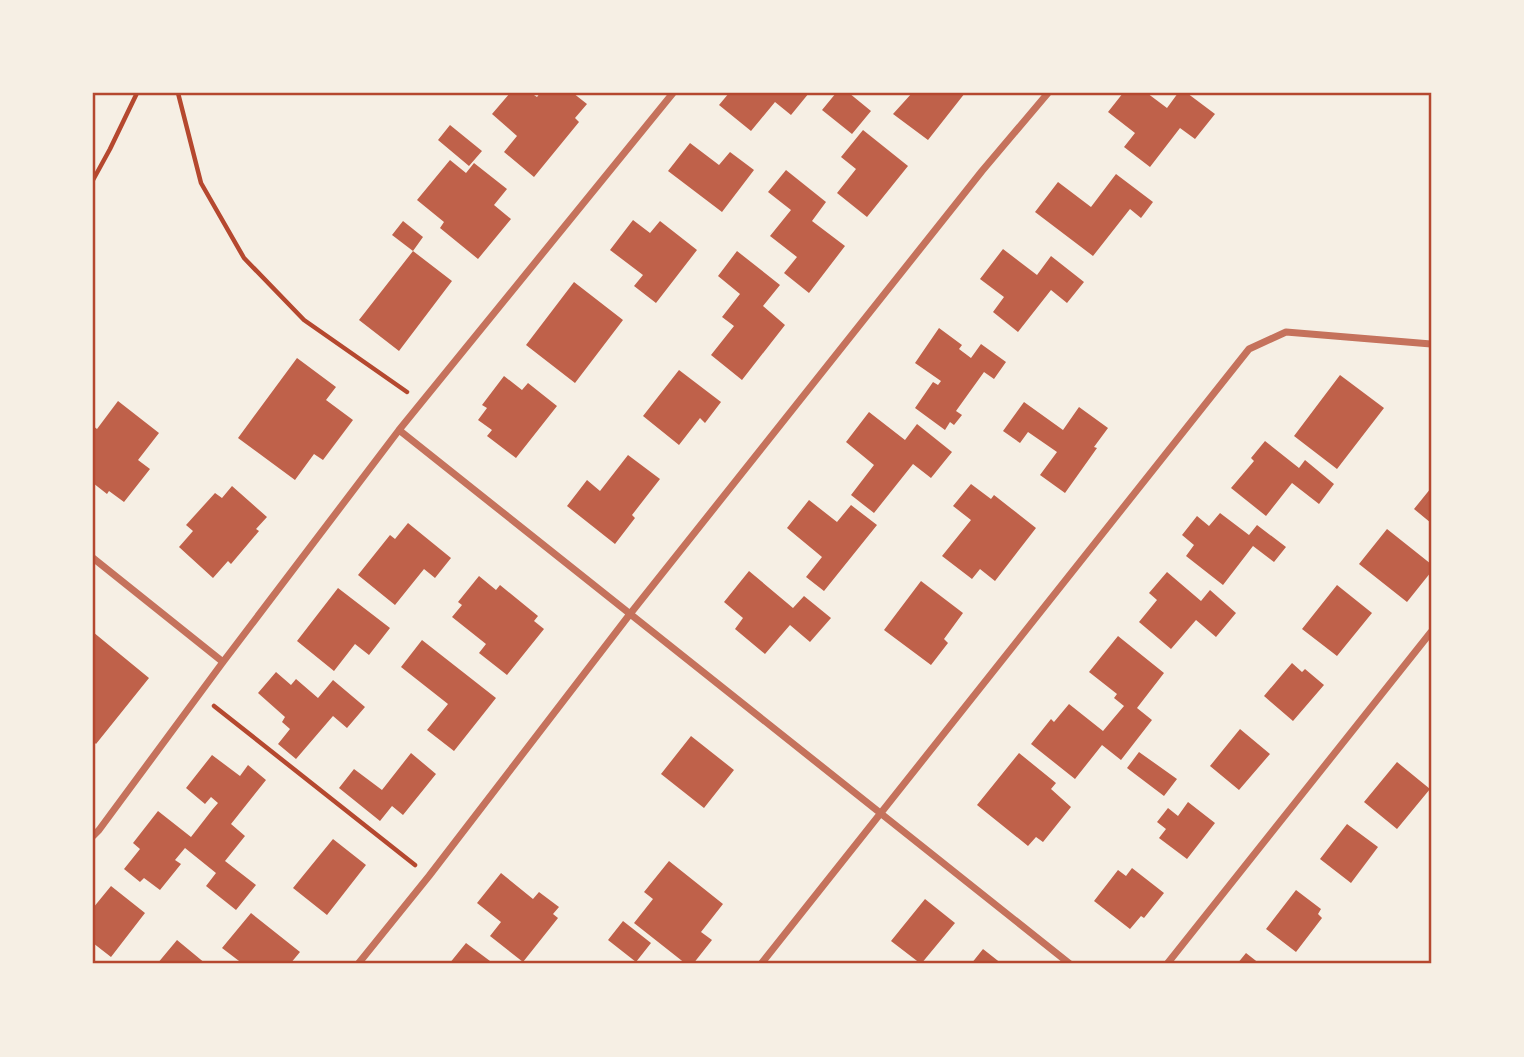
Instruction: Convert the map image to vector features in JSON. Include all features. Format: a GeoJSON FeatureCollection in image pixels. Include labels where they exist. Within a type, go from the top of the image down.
{"type":"FeatureCollection","features":[{"type":"Feature","properties":{"kind":"street"},"geometry":{"type":"LineString","coordinates":[[93,836],[400,430],[673,93]]}},
{"type":"Feature","properties":{"kind":"street"},"geometry":{"type":"LineString","coordinates":[[358,964],[630,614],[973,182],[1048,93]]}},
{"type":"Feature","properties":{"kind":"street"},"geometry":{"type":"LineString","coordinates":[[761,964],[1249,349],[1286,332],[1431,345]]}},
{"type":"Feature","properties":{"kind":"street"},"geometry":{"type":"LineString","coordinates":[[400,430],[1070,964]]}},
{"type":"Feature","properties":{"kind":"street"},"geometry":{"type":"LineString","coordinates":[[93,558],[223,662]]}},
{"type":"Feature","properties":{"kind":"street"},"geometry":{"type":"LineString","coordinates":[[1167,964],[1431,632]]}},
{"type":"Feature","properties":{"kind":"path"},"geometry":{"type":"LineString","coordinates":[[93,180],[137,93]]}},
{"type":"Feature","properties":{"kind":"path"},"geometry":{"type":"LineString","coordinates":[[178,93],[201,183],[244,258],[304,320],[422,403]]}},
{"type":"Feature","properties":{"kind":"path"},"geometry":{"type":"LineString","coordinates":[[199,694],[429,876]]}},
{"type":"Feature","properties":{"kind":"building"},"geometry":{"type":"Polygon","coordinates":[[[510,93],[531,93],[537,97],[540,93],[573,93],[587,104],[575,118],[579,122],[534,177],[504,152],[517,136],[492,114],[510,93]]]}},
{"type":"Feature","properties":{"kind":"building"},"geometry":{"type":"Polygon","coordinates":[[[729,93],[809,93],[791,115],[775,102],[751,131],[719,105],[729,93]]]}},
{"type":"Feature","properties":{"kind":"building"},"geometry":{"type":"Polygon","coordinates":[[[836,93],[849,93],[871,111],[852,134],[822,110],[836,93]]]}},
{"type":"Feature","properties":{"kind":"building"},"geometry":{"type":"Polygon","coordinates":[[[912,93],[965,93],[928,140],[893,114],[912,93]]]}},
{"type":"Feature","properties":{"kind":"building"},"geometry":{"type":"Polygon","coordinates":[[[1123,93],[1147,93],[1167,108],[1178,93],[1187,93],[1215,114],[1195,139],[1180,128],[1150,167],[1124,147],[1135,133],[1108,112],[1123,93]]]}},
{"type":"Feature","properties":{"kind":"building"},"geometry":{"type":"Polygon","coordinates":[[[450,125],[482,151],[469,166],[438,140],[450,125]]]}},
{"type":"Feature","properties":{"kind":"building"},"geometry":{"type":"Polygon","coordinates":[[[863,130],[908,166],[867,217],[837,193],[856,169],[841,157],[863,130]]]}},
{"type":"Feature","properties":{"kind":"building"},"geometry":{"type":"Polygon","coordinates":[[[690,143],[719,165],[730,152],[754,170],[722,212],[668,171],[690,143]]]}},
{"type":"Feature","properties":{"kind":"building"},"geometry":{"type":"Polygon","coordinates":[[[450,160],[466,173],[474,163],[507,189],[494,205],[511,219],[478,259],[440,228],[444,222],[417,200],[450,160]]]}},
{"type":"Feature","properties":{"kind":"building"},"geometry":{"type":"Polygon","coordinates":[[[786,170],[826,202],[812,221],[845,246],[809,293],[784,273],[797,257],[770,236],[791,210],[768,192],[786,170]]]}},
{"type":"Feature","properties":{"kind":"building"},"geometry":{"type":"Polygon","coordinates":[[[1116,174],[1153,202],[1141,218],[1130,209],[1093,256],[1035,212],[1058,182],[1091,207],[1116,174]]]}},
{"type":"Feature","properties":{"kind":"building"},"geometry":{"type":"Polygon","coordinates":[[[633,220],[650,233],[660,221],[697,250],[656,303],[634,286],[643,275],[610,250],[633,220]]]}},
{"type":"Feature","properties":{"kind":"building"},"geometry":{"type":"Polygon","coordinates":[[[403,221],[423,237],[413,251],[392,235],[403,221]]]}},
{"type":"Feature","properties":{"kind":"building"},"geometry":{"type":"Polygon","coordinates":[[[1003,249],[1037,275],[1051,256],[1084,282],[1067,303],[1051,290],[1018,332],[993,312],[1004,297],[980,279],[1003,249]]]}},
{"type":"Feature","properties":{"kind":"building"},"geometry":{"type":"Polygon","coordinates":[[[413,251],[452,281],[399,351],[359,320],[413,251]]]}},
{"type":"Feature","properties":{"kind":"building"},"geometry":{"type":"Polygon","coordinates":[[[737,251],[780,285],[763,306],[785,325],[742,380],[711,355],[734,326],[722,317],[740,294],[718,276],[737,251]]]}},
{"type":"Feature","properties":{"kind":"building"},"geometry":{"type":"Polygon","coordinates":[[[574,282],[623,320],[575,383],[526,345],[574,282]]]}},
{"type":"Feature","properties":{"kind":"building"},"geometry":{"type":"Polygon","coordinates":[[[939,328],[962,345],[959,349],[971,358],[981,344],[1006,362],[994,379],[984,372],[956,411],[962,415],[954,425],[950,422],[945,430],[915,408],[933,382],[938,385],[941,381],[915,363],[939,328]]]}},
{"type":"Feature","properties":{"kind":"building"},"geometry":{"type":"Polygon","coordinates":[[[297,358],[336,387],[326,400],[353,420],[323,460],[314,454],[295,480],[238,438],[297,358]]]}},
{"type":"Feature","properties":{"kind":"building"},"geometry":{"type":"Polygon","coordinates":[[[679,370],[721,402],[705,423],[700,418],[679,445],[643,416],[679,370]]]}},
{"type":"Feature","properties":{"kind":"building"},"geometry":{"type":"Polygon","coordinates":[[[1340,375],[1384,408],[1337,469],[1294,436],[1340,375]]]}},
{"type":"Feature","properties":{"kind":"building"},"geometry":{"type":"Polygon","coordinates":[[[504,376],[522,390],[528,383],[557,406],[516,458],[487,436],[492,430],[478,420],[487,408],[482,405],[504,376]]]}},
{"type":"Feature","properties":{"kind":"building"},"geometry":{"type":"Polygon","coordinates":[[[118,401],[159,433],[138,460],[150,469],[124,502],[93,483],[93,426],[97,429],[118,401]]]}},
{"type":"Feature","properties":{"kind":"building"},"geometry":{"type":"Polygon","coordinates":[[[1024,402],[1063,430],[1079,407],[1108,428],[1065,493],[1040,475],[1057,452],[1028,432],[1020,443],[1003,431],[1024,402]]]}},
{"type":"Feature","properties":{"kind":"building"},"geometry":{"type":"Polygon","coordinates":[[[869,412],[905,440],[917,424],[952,452],[931,478],[913,464],[874,513],[851,495],[874,465],[846,442],[869,412]]]}},
{"type":"Feature","properties":{"kind":"building"},"geometry":{"type":"Polygon","coordinates":[[[1265,441],[1299,468],[1305,460],[1334,484],[1319,504],[1292,483],[1266,516],[1231,488],[1254,461],[1251,458],[1265,441]]]}},
{"type":"Feature","properties":{"kind":"building"},"geometry":{"type":"Polygon","coordinates":[[[628,455],[660,479],[632,515],[635,518],[615,544],[567,506],[587,480],[600,491],[628,455]]]}},
{"type":"Feature","properties":{"kind":"building"},"geometry":{"type":"Polygon","coordinates":[[[971,484],[991,499],[994,495],[1036,528],[995,581],[980,569],[972,579],[942,556],[971,520],[953,506],[971,484]]]}},
{"type":"Feature","properties":{"kind":"building"},"geometry":{"type":"Polygon","coordinates":[[[232,486],[267,517],[256,529],[259,531],[231,564],[228,561],[213,578],[179,547],[193,531],[186,525],[215,493],[222,498],[232,486]]]}},
{"type":"Feature","properties":{"kind":"building"},"geometry":{"type":"Polygon","coordinates":[[[1431,488],[1431,523],[1414,509],[1431,488]]]}},
{"type":"Feature","properties":{"kind":"building"},"geometry":{"type":"Polygon","coordinates":[[[809,500],[837,522],[851,505],[877,525],[824,591],[806,577],[822,557],[787,528],[809,500]]]}},
{"type":"Feature","properties":{"kind":"building"},"geometry":{"type":"Polygon","coordinates":[[[1220,513],[1249,535],[1257,525],[1286,547],[1274,562],[1253,546],[1223,585],[1186,556],[1194,545],[1182,535],[1197,516],[1209,526],[1220,513]]]}},
{"type":"Feature","properties":{"kind":"building"},"geometry":{"type":"Polygon","coordinates":[[[408,523],[451,558],[435,578],[424,569],[395,605],[358,575],[390,535],[395,539],[408,523]]]}},
{"type":"Feature","properties":{"kind":"building"},"geometry":{"type":"Polygon","coordinates":[[[1387,529],[1431,564],[1431,572],[1407,602],[1359,564],[1387,529]]]}},
{"type":"Feature","properties":{"kind":"building"},"geometry":{"type":"Polygon","coordinates":[[[749,571],[793,608],[804,596],[831,618],[810,642],[790,625],[765,654],[735,629],[743,618],[724,602],[749,571]]]}},
{"type":"Feature","properties":{"kind":"building"},"geometry":{"type":"Polygon","coordinates":[[[1167,572],[1201,601],[1210,590],[1236,613],[1216,637],[1196,620],[1171,649],[1139,622],[1157,600],[1149,593],[1167,572]]]}},
{"type":"Feature","properties":{"kind":"building"},"geometry":{"type":"Polygon","coordinates":[[[479,576],[496,590],[500,585],[538,616],[534,621],[544,629],[507,675],[479,653],[486,644],[452,617],[462,605],[458,602],[479,576]]]}},
{"type":"Feature","properties":{"kind":"building"},"geometry":{"type":"Polygon","coordinates":[[[921,581],[963,613],[944,639],[948,643],[931,665],[884,630],[921,581]]]}},
{"type":"Feature","properties":{"kind":"building"},"geometry":{"type":"Polygon","coordinates":[[[1337,585],[1372,613],[1337,656],[1302,629],[1337,585]]]}},
{"type":"Feature","properties":{"kind":"building"},"geometry":{"type":"Polygon","coordinates":[[[338,588],[390,628],[369,655],[355,644],[334,671],[297,641],[338,588]]]}},
{"type":"Feature","properties":{"kind":"building"},"geometry":{"type":"Polygon","coordinates":[[[93,632],[149,678],[96,744],[93,741],[93,632]]]}},
{"type":"Feature","properties":{"kind":"building"},"geometry":{"type":"Polygon","coordinates":[[[1118,636],[1164,673],[1137,708],[1152,720],[1121,760],[1102,745],[1075,779],[1031,744],[1051,719],[1054,722],[1069,704],[1103,731],[1124,706],[1114,698],[1117,694],[1089,672],[1118,636]]]}},
{"type":"Feature","properties":{"kind":"building"},"geometry":{"type":"Polygon","coordinates":[[[422,640],[496,698],[454,751],[427,730],[448,704],[401,667],[422,640]]]}},
{"type":"Feature","properties":{"kind":"building"},"geometry":{"type":"Polygon","coordinates":[[[1292,663],[1302,672],[1305,669],[1324,685],[1293,721],[1264,696],[1292,663]]]}},
{"type":"Feature","properties":{"kind":"building"},"geometry":{"type":"Polygon","coordinates":[[[276,672],[291,685],[296,679],[318,698],[333,680],[365,707],[347,728],[333,716],[296,759],[278,744],[290,729],[282,722],[285,717],[258,693],[276,672]]]}},
{"type":"Feature","properties":{"kind":"building"},"geometry":{"type":"Polygon","coordinates":[[[1240,729],[1270,754],[1239,790],[1210,766],[1240,729]]]}},
{"type":"Feature","properties":{"kind":"building"},"geometry":{"type":"Polygon","coordinates":[[[691,736],[734,770],[704,808],[661,774],[691,736]]]}},
{"type":"Feature","properties":{"kind":"building"},"geometry":{"type":"Polygon","coordinates":[[[1139,752],[1177,779],[1164,796],[1127,768],[1139,752]]]}},
{"type":"Feature","properties":{"kind":"building"},"geometry":{"type":"Polygon","coordinates":[[[411,753],[436,774],[403,815],[392,806],[380,821],[339,788],[354,769],[382,790],[411,753]]]}},
{"type":"Feature","properties":{"kind":"building"},"geometry":{"type":"Polygon","coordinates":[[[1019,753],[1056,783],[1051,789],[1071,807],[1043,842],[1036,837],[1028,846],[977,805],[1019,753]]]}},
{"type":"Feature","properties":{"kind":"building"},"geometry":{"type":"Polygon","coordinates":[[[212,755],[240,776],[248,765],[266,780],[231,824],[245,836],[225,861],[256,885],[236,910],[206,886],[216,873],[185,848],[175,860],[181,864],[160,890],[144,878],[140,882],[124,869],[140,849],[133,843],[158,811],[191,837],[218,803],[211,797],[205,804],[186,788],[212,755]]]}},
{"type":"Feature","properties":{"kind":"building"},"geometry":{"type":"Polygon","coordinates":[[[1397,762],[1430,789],[1397,829],[1364,802],[1397,762]]]}},
{"type":"Feature","properties":{"kind":"building"},"geometry":{"type":"Polygon","coordinates":[[[1188,802],[1215,823],[1187,859],[1159,838],[1166,829],[1157,822],[1168,808],[1178,816],[1188,802]]]}},
{"type":"Feature","properties":{"kind":"building"},"geometry":{"type":"Polygon","coordinates":[[[1347,824],[1378,847],[1351,883],[1320,859],[1347,824]]]}},
{"type":"Feature","properties":{"kind":"building"},"geometry":{"type":"Polygon","coordinates":[[[333,839],[366,865],[327,915],[293,888],[333,839]]]}},
{"type":"Feature","properties":{"kind":"building"},"geometry":{"type":"Polygon","coordinates":[[[669,861],[723,904],[701,932],[712,940],[693,964],[686,964],[634,923],[653,899],[644,892],[669,861]]]}},
{"type":"Feature","properties":{"kind":"building"},"geometry":{"type":"Polygon","coordinates":[[[1132,868],[1164,893],[1144,918],[1141,916],[1130,929],[1094,901],[1118,870],[1126,876],[1132,868]]]}},
{"type":"Feature","properties":{"kind":"building"},"geometry":{"type":"Polygon","coordinates":[[[501,873],[533,899],[539,892],[559,907],[553,914],[558,918],[523,962],[490,936],[501,922],[477,903],[501,873]]]}},
{"type":"Feature","properties":{"kind":"building"},"geometry":{"type":"Polygon","coordinates":[[[111,886],[145,913],[111,957],[93,943],[93,908],[111,886]]]}},
{"type":"Feature","properties":{"kind":"building"},"geometry":{"type":"Polygon","coordinates":[[[1296,890],[1321,909],[1318,914],[1322,918],[1296,952],[1266,929],[1296,890]]]}},
{"type":"Feature","properties":{"kind":"building"},"geometry":{"type":"Polygon","coordinates":[[[925,899],[955,923],[921,964],[891,941],[925,899]]]}},
{"type":"Feature","properties":{"kind":"building"},"geometry":{"type":"Polygon","coordinates":[[[251,913],[300,952],[290,964],[243,964],[222,948],[251,913]]]}},
{"type":"Feature","properties":{"kind":"building"},"geometry":{"type":"Polygon","coordinates":[[[623,921],[651,943],[636,962],[608,940],[623,921]]]}},
{"type":"Feature","properties":{"kind":"building"},"geometry":{"type":"Polygon","coordinates":[[[177,940],[206,964],[157,964],[177,940]]]}},
{"type":"Feature","properties":{"kind":"building"},"geometry":{"type":"Polygon","coordinates":[[[466,943],[494,964],[449,964],[466,943]]]}},
{"type":"Feature","properties":{"kind":"building"},"geometry":{"type":"Polygon","coordinates":[[[983,949],[1002,964],[971,964],[983,949]]]}},
{"type":"Feature","properties":{"kind":"building"},"geometry":{"type":"Polygon","coordinates":[[[1246,953],[1260,964],[1237,964],[1246,953]]]}}]}
